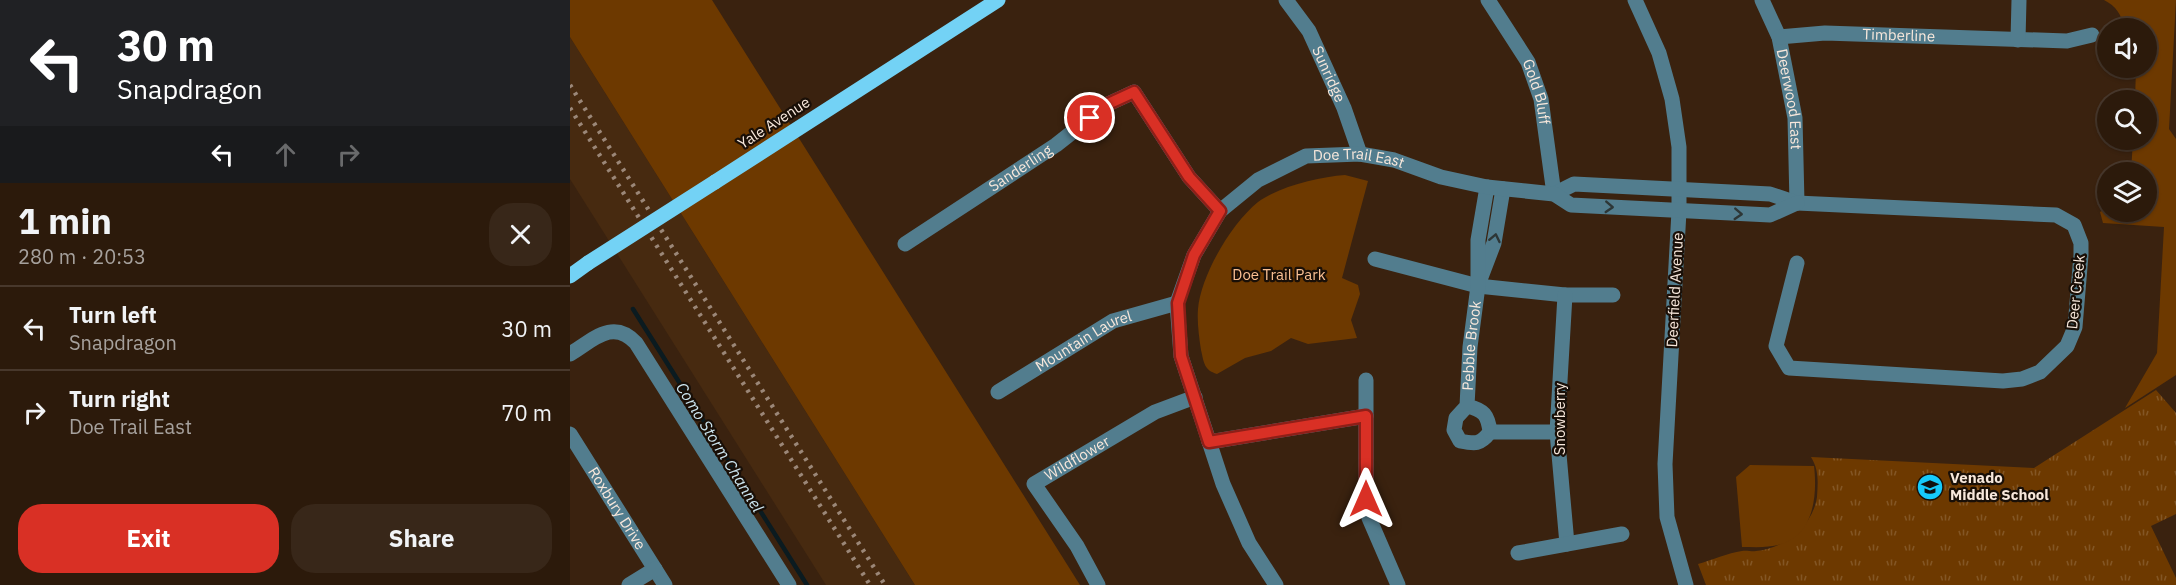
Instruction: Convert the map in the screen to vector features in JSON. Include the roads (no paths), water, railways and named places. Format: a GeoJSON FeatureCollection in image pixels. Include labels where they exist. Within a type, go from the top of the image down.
{"type":"FeatureCollection","features":[{"type":"Feature","properties":{"kind":"main road","name":"Yale Avenue"},"geometry":{"type":"LineString","coordinates":[[570,276],[998,0]]}},
{"type":"Feature","properties":{"kind":"street","name":"Sunridge"},"geometry":{"type":"LineString","coordinates":[[1286,0],[1309,31],[1344,108],[1360,154]]}},
{"type":"Feature","properties":{"kind":"street","name":"Gold Bluff"},"geometry":{"type":"LineString","coordinates":[[1488,0],[1528,62],[1541,99],[1554,194]]}},
{"type":"Feature","properties":{"kind":"street","name":"Deerfield Avenue"},"geometry":{"type":"LineString","coordinates":[[1635,0],[1659,53],[1672,99],[1679,147],[1680,190],[1665,464],[1667,517],[1686,585]]}},
{"type":"Feature","properties":{"kind":"street","name":"Deerwood East"},"geometry":{"type":"LineString","coordinates":[[1762,0],[1779,37],[1795,118],[1797,203]]}},
{"type":"Feature","properties":{"kind":"street"},"geometry":{"type":"LineString","coordinates":[[2018,40],[2019,0]]}},
{"type":"Feature","properties":{"kind":"street","name":"Timberline"},"geometry":{"type":"LineString","coordinates":[[1779,37],[1825,33],[2067,41],[2092,35]]}},
{"type":"Feature","properties":{"kind":"street","name":"Sanderling"},"geometry":{"type":"LineString","coordinates":[[904,244],[1056,145],[1108,104],[1134,92],[1189,177],[1220,211]]}},
{"type":"Feature","properties":{"kind":"street","name":"Doe Trail East"},"geometry":{"type":"LineString","coordinates":[[1276,585],[1249,543],[1223,484],[1181,356],[1178,303],[1194,255],[1220,211],[1258,180],[1306,156],[1360,154],[1394,160],[1441,177],[1486,187],[1554,194],[1571,205],[1679,211]]}},
{"type":"Feature","properties":{"kind":"street","name":"Doe Trail East"},"geometry":{"type":"LineString","coordinates":[[1554,194],[1574,184],[1680,190]]}},
{"type":"Feature","properties":{"kind":"street","name":"Pebble Brook"},"geometry":{"type":"LineString","coordinates":[[1467,406],[1480,409],[1488,417],[1490,432],[1484,440],[1474,444],[1460,441],[1454,430],[1456,418],[1467,406],[1470,347],[1478,286],[1478,240],[1486,187]]}},
{"type":"Feature","properties":{"kind":"street","name":"Pebble Brook"},"geometry":{"type":"LineString","coordinates":[[1478,286],[1494,243],[1503,189]]}},
{"type":"Feature","properties":{"kind":"street","name":"Deer Creek"},"geometry":{"type":"LineString","coordinates":[[1680,190],[1770,194],[1797,203],[2056,215],[2074,225],[2081,243],[2075,327],[2067,346],[2056,358],[2040,372],[2022,379],[2003,381],[1789,368],[1776,346],[1797,263]]}},
{"type":"Feature","properties":{"kind":"street","name":"Deer Creek"},"geometry":{"type":"LineString","coordinates":[[1679,211],[1770,215],[1797,203]]}},
{"type":"Feature","properties":{"kind":"street"},"geometry":{"type":"LineString","coordinates":[[1376,259],[1478,286],[1565,295],[1613,295]]}},
{"type":"Feature","properties":{"kind":"street","name":"Snowberry"},"geometry":{"type":"LineString","coordinates":[[1565,295],[1557,432],[1566,544]]}},
{"type":"Feature","properties":{"kind":"street","name":"Mountain Laurel"},"geometry":{"type":"LineString","coordinates":[[998,392],[1113,321],[1178,303]]}},
{"type":"Feature","properties":{"kind":"street"},"geometry":{"type":"LineString","coordinates":[[570,354],[607,332],[617,330],[628,334],[636,343],[789,585]]}},
{"type":"Feature","properties":{"kind":"street"},"geometry":{"type":"LineString","coordinates":[[1366,380],[1366,499],[1369,518],[1398,585]]}},
{"type":"Feature","properties":{"kind":"street","name":"Wildflower"},"geometry":{"type":"LineString","coordinates":[[1098,585],[1077,546],[1034,484],[1155,412],[1195,397]]}},
{"type":"Feature","properties":{"kind":"street"},"geometry":{"type":"LineString","coordinates":[[1209,442],[1366,416]]}},
{"type":"Feature","properties":{"kind":"street","name":"Pebble Brook"},"geometry":{"type":"LineString","coordinates":[[1490,432],[1557,432]]}},
{"type":"Feature","properties":{"kind":"street","name":"Roxbury Drive"},"geometry":{"type":"LineString","coordinates":[[570,434],[665,585]]}},
{"type":"Feature","properties":{"kind":"street"},"geometry":{"type":"LineString","coordinates":[[1518,553],[1622,534]]}},
{"type":"Feature","properties":{"kind":"street"},"geometry":{"type":"LineString","coordinates":[[629,585],[655,568]]}},
{"type":"Feature","properties":{"kind":"waterway","name":"Como Storm Channel"},"geometry":{"type":"LineString","coordinates":[[633,309],[807,585]]}},
{"type":"Feature","properties":{"kind":"railway"},"geometry":{"type":"LineString","coordinates":[[570,85],[885,585]]}},
{"type":"Feature","properties":{"kind":"railway"},"geometry":{"type":"LineString","coordinates":[[570,108],[870,585]]}},
{"type":"Feature","properties":{"kind":"place","name":"Venado Middle School"},"geometry":{"type":"Point","coordinates":[1930,487]}},
{"type":"Feature","properties":{"kind":"park label","name":"Doe Trail Park"},"geometry":{"type":"Point","coordinates":[1279,275]}}]}
